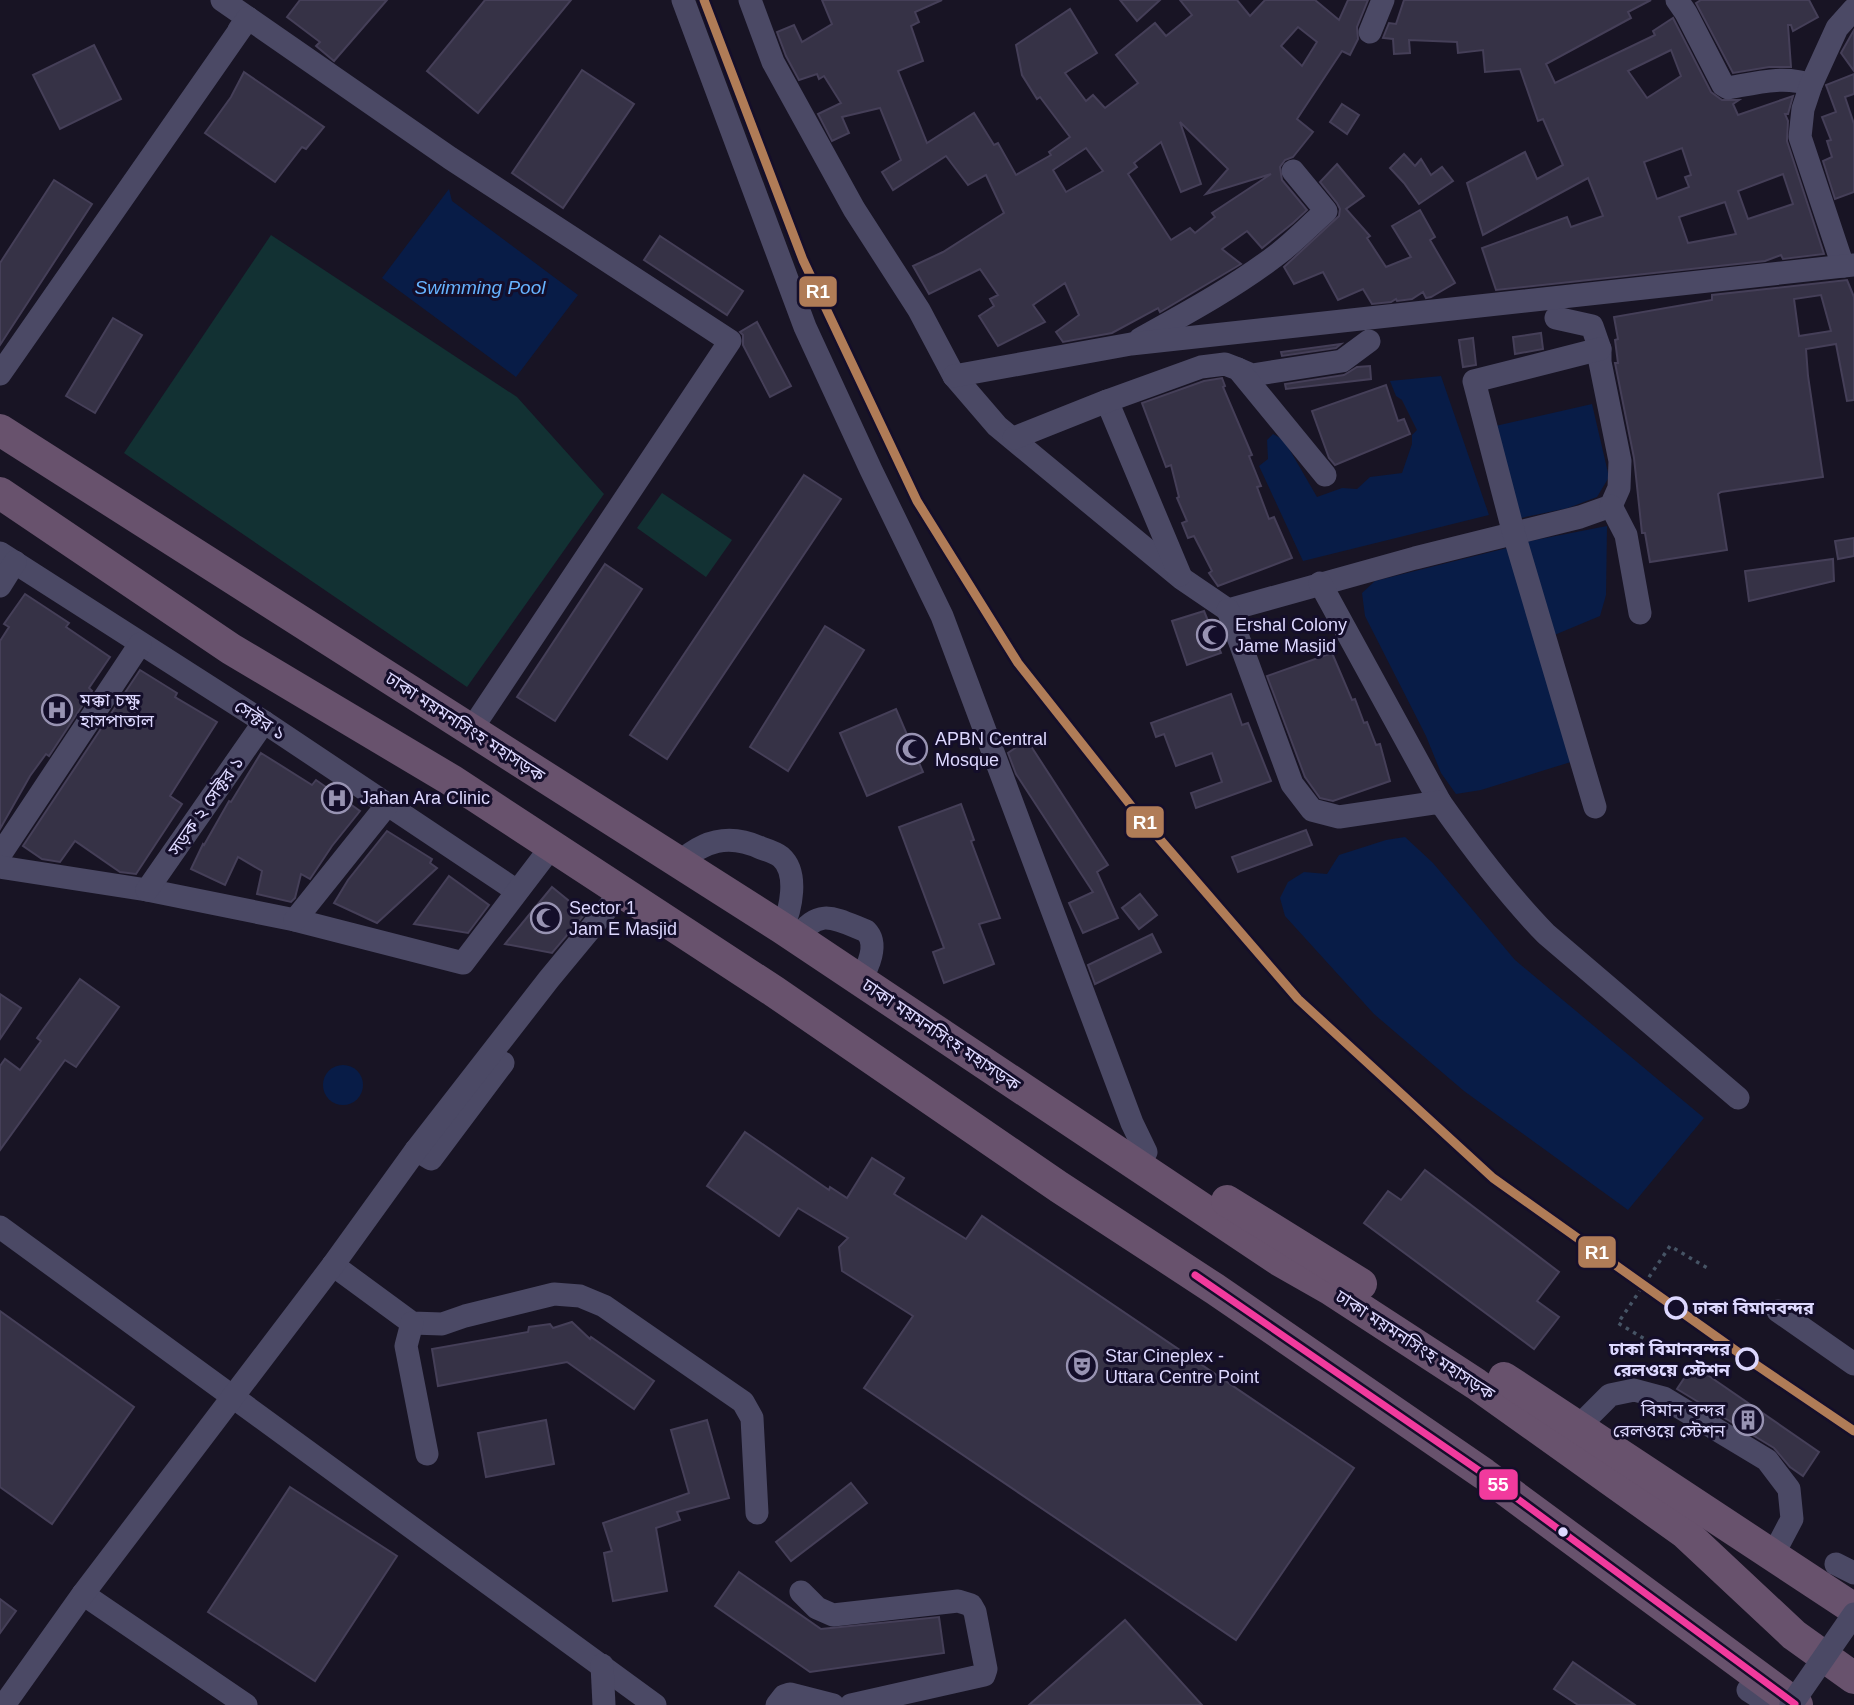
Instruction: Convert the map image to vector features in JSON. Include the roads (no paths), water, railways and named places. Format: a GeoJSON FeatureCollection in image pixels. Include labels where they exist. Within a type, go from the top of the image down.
{"type":"FeatureCollection","features":[{"type":"Feature","properties":{"kind":"highway","name":"ঢাকা ময়মনসিংহ মহাসড়ক"},"geometry":{"type":"LineString","coordinates":[[0,430],[790,934],[1279,1260],[1330,1289],[1476,1384],[1685,1533],[1794,1635],[1854,1678]]}},
{"type":"Feature","properties":{"kind":"highway"},"geometry":{"type":"LineString","coordinates":[[0,493],[231,649],[451,780],[775,992],[1238,1304],[1484,1474],[1797,1705]]}},
{"type":"Feature","properties":{"kind":"highway"},"geometry":{"type":"LineString","coordinates":[[1085,1131],[1146,1152],[1314,1253],[1854,1611]]}},
{"type":"Feature","properties":{"kind":"street"},"geometry":{"type":"LineString","coordinates":[[0,373],[248,18],[222,0]]}},
{"type":"Feature","properties":{"kind":"street"},"geometry":{"type":"LineString","coordinates":[[683,0],[805,327],[942,616],[1132,1123],[1146,1152]]}},
{"type":"Feature","properties":{"kind":"street"},"geometry":{"type":"LineString","coordinates":[[750,0],[779,73],[854,209],[906,289],[954,376],[997,426],[1181,578],[1228,610],[1292,784],[1312,810],[1339,817],[1440,802]]}},
{"type":"Feature","properties":{"kind":"street"},"geometry":{"type":"LineString","coordinates":[[1370,32],[1383,0]]}},
{"type":"Feature","properties":{"kind":"street"},"geometry":{"type":"LineString","coordinates":[[1676,0],[1686,13],[1723,85],[1728,88],[1779,80],[1798,80],[1811,85]]}},
{"type":"Feature","properties":{"kind":"street"},"geometry":{"type":"LineString","coordinates":[[954,376],[1131,344],[1849,266],[1800,137],[1803,110],[1811,85],[1837,28],[1854,9]]}},
{"type":"Feature","properties":{"kind":"street"},"geometry":{"type":"LineString","coordinates":[[96,236],[248,18],[450,158],[730,341],[471,730]]}},
{"type":"Feature","properties":{"kind":"street"},"geometry":{"type":"LineString","coordinates":[[1131,344],[1205,303],[1252,272],[1279,253],[1326,211],[1293,171]]}},
{"type":"Feature","properties":{"kind":"street"},"geometry":{"type":"LineString","coordinates":[[1228,610],[1320,583],[1580,517],[1611,506],[1619,488],[1620,461],[1600,362],[1600,349],[1592,327],[1556,318]]}},
{"type":"Feature","properties":{"kind":"street"},"geometry":{"type":"LineString","coordinates":[[1014,439],[1201,367],[1225,364],[1252,375],[1342,361],[1369,341]]}},
{"type":"Feature","properties":{"kind":"street"},"geometry":{"type":"LineString","coordinates":[[1595,807],[1514,534],[1474,381],[1600,349]]}},
{"type":"Feature","properties":{"kind":"street"},"geometry":{"type":"LineString","coordinates":[[1238,369],[1325,475]]}},
{"type":"Feature","properties":{"kind":"street"},"geometry":{"type":"LineString","coordinates":[[1107,401],[1181,578]]}},
{"type":"Feature","properties":{"kind":"street"},"geometry":{"type":"LineString","coordinates":[[1611,506],[1626,534],[1640,613]]}},
{"type":"Feature","properties":{"kind":"street"},"geometry":{"type":"LineString","coordinates":[[0,586],[7,557]]}},
{"type":"Feature","properties":{"kind":"street","name":"সেক্টর ১"},"geometry":{"type":"LineString","coordinates":[[7,557],[264,722],[517,891]]}},
{"type":"Feature","properties":{"kind":"street"},"geometry":{"type":"LineString","coordinates":[[1320,583],[1440,802],[1517,905],[1546,934],[1738,1098]]}},
{"type":"Feature","properties":{"kind":"street"},"geometry":{"type":"LineString","coordinates":[[0,855],[140,644]]}},
{"type":"Feature","properties":{"kind":"street","name":"সড়ক ২ সেক্টর ১"},"geometry":{"type":"LineString","coordinates":[[147,890],[264,722]]}},
{"type":"Feature","properties":{"kind":"street"},"geometry":{"type":"LineString","coordinates":[[295,920],[387,804]]}},
{"type":"Feature","properties":{"kind":"street"},"geometry":{"type":"LineString","coordinates":[[678,864],[690,853],[734,838],[780,856],[788,867],[792,884],[788,915],[790,934],[818,919],[830,916],[866,930],[872,943],[869,966],[860,981]]}},
{"type":"Feature","properties":{"kind":"street"},"geometry":{"type":"LineString","coordinates":[[0,867],[147,890],[295,920],[463,963],[552,846]]}},
{"type":"Feature","properties":{"kind":"street"},"geometry":{"type":"LineString","coordinates":[[4,1705],[83,1594],[333,1265],[416,1150],[431,1159],[625,895]]}},
{"type":"Feature","properties":{"kind":"street"},"geometry":{"type":"LineString","coordinates":[[0,1227],[234,1395],[655,1705]]}},
{"type":"Feature","properties":{"kind":"street"},"geometry":{"type":"LineString","coordinates":[[333,1265],[412,1323],[442,1324],[554,1294],[580,1296],[604,1306],[743,1402],[752,1418],[757,1513]]}},
{"type":"Feature","properties":{"kind":"street"},"geometry":{"type":"LineString","coordinates":[[1778,1311],[1854,1364]]}},
{"type":"Feature","properties":{"kind":"street"},"geometry":{"type":"LineString","coordinates":[[412,1323],[406,1346],[427,1454]]}},
{"type":"Feature","properties":{"kind":"street"},"geometry":{"type":"LineString","coordinates":[[1578,1427],[1610,1395],[1634,1390],[1664,1398],[1767,1460],[1789,1489],[1792,1519],[1773,1556]]}},
{"type":"Feature","properties":{"kind":"street"},"geometry":{"type":"LineString","coordinates":[[801,1592],[817,1608],[833,1615],[958,1601],[971,1605],[975,1612],[986,1669],[984,1675],[850,1705]]}},
{"type":"Feature","properties":{"kind":"street"},"geometry":{"type":"LineString","coordinates":[[83,1594],[246,1705]]}},
{"type":"Feature","properties":{"kind":"street"},"geometry":{"type":"LineString","coordinates":[[1791,1705],[1854,1611]]}},
{"type":"Feature","properties":{"kind":"street"},"geometry":{"type":"LineString","coordinates":[[602,1665],[604,1705]]}},
{"type":"Feature","properties":{"kind":"street"},"geometry":{"type":"LineString","coordinates":[[1748,1690],[1771,1705]]}},
{"type":"Feature","properties":{"kind":"street"},"geometry":{"type":"LineString","coordinates":[[777,1705],[790,1693],[833,1705]]}},
{"type":"Feature","properties":{"kind":"water","name":"Swimming Pool"},"geometry":{"type":"Polygon","coordinates":[[[449,189],[452,201],[578,295],[516,377],[382,278],[449,189]]]}},
{"type":"Feature","properties":{"kind":"water"},"geometry":{"type":"Polygon","coordinates":[[[1441,376],[1489,515],[1303,561],[1259,466],[1268,459],[1267,440],[1273,434],[1284,440],[1317,497],[1342,488],[1357,489],[1370,477],[1402,473],[1412,444],[1412,435],[1417,430],[1390,381],[1441,376]]]}},
{"type":"Feature","properties":{"kind":"water"},"geometry":{"type":"Polygon","coordinates":[[[1592,404],[1609,477],[1597,497],[1568,508],[1521,518],[1491,427],[1592,404]]]}},
{"type":"Feature","properties":{"kind":"water"},"geometry":{"type":"Polygon","coordinates":[[[1607,526],[1606,595],[1600,616],[1552,636],[1525,542],[1607,526]]]}},
{"type":"Feature","properties":{"kind":"water"},"geometry":{"type":"Polygon","coordinates":[[[1511,547],[1574,761],[1481,790],[1456,794],[1441,773],[1426,736],[1365,616],[1362,593],[1375,581],[1511,547]]]}},
{"type":"Feature","properties":{"kind":"water"},"geometry":{"type":"Polygon","coordinates":[[[1405,837],[1433,863],[1515,960],[1704,1118],[1628,1210],[1464,1091],[1374,1014],[1285,916],[1280,898],[1288,882],[1304,872],[1327,874],[1339,855],[1386,840],[1405,837]]]}},
{"type":"Feature","properties":{"kind":"water"},"geometry":{"type":"Polygon","coordinates":[[[343,1065],[357,1071],[363,1085],[357,1099],[343,1105],[329,1099],[323,1085],[329,1071],[343,1065]]]}},
{"type":"Feature","properties":{"kind":"place","name":"Ershal Colony Jame Masjid"},"geometry":{"type":"Point","coordinates":[1212,635]}},
{"type":"Feature","properties":{"kind":"place","name":"মক্কা চক্ষু হাসপাতাল"},"geometry":{"type":"Point","coordinates":[57,710]}},
{"type":"Feature","properties":{"kind":"place","name":"APBN Central Mosque"},"geometry":{"type":"Point","coordinates":[912,749]}},
{"type":"Feature","properties":{"kind":"place","name":"Jahan Ara Clinic"},"geometry":{"type":"Point","coordinates":[337,798]}},
{"type":"Feature","properties":{"kind":"place","name":"Sector 1 Jam E Masjid"},"geometry":{"type":"Point","coordinates":[546,918]}},
{"type":"Feature","properties":{"kind":"place","name":"ঢাকা বিমানবন্দর"},"geometry":{"type":"Point","coordinates":[1676,1308]}},
{"type":"Feature","properties":{"kind":"place","name":"ঢাকা বিমানবন্দর রেলওয়ে স্টেশন"},"geometry":{"type":"Point","coordinates":[1747,1359]}},
{"type":"Feature","properties":{"kind":"place","name":"Star Cineplex - Uttara Centre Point"},"geometry":{"type":"Point","coordinates":[1082,1366]}},
{"type":"Feature","properties":{"kind":"place","name":"বিমান বন্দর রেলওয়ে স্টেশন"},"geometry":{"type":"Point","coordinates":[1748,1420]}}]}
